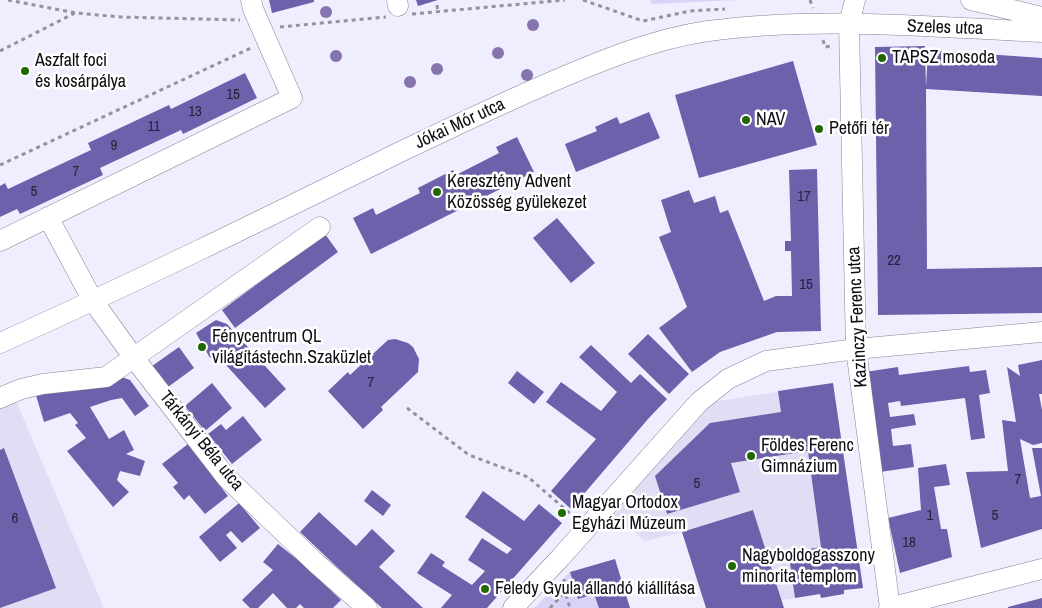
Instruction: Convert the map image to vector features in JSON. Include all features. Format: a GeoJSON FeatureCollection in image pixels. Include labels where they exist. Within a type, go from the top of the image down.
{"type":"FeatureCollection","features":[{"type":"Feature","properties":{"kind":"street"},"geometry":{"type":"LineString","coordinates":[[0,241],[292,98],[253,9],[252,0]]}},
{"type":"Feature","properties":{"kind":"street","name":"Kazinczy Ferenc utca"},"geometry":{"type":"LineString","coordinates":[[855,0],[849,24],[856,349],[890,608]]}},
{"type":"Feature","properties":{"kind":"street"},"geometry":{"type":"LineString","coordinates":[[971,0],[1042,17]]}},
{"type":"Feature","properties":{"kind":"street","name":"Szeles utca"},"geometry":{"type":"LineString","coordinates":[[849,24],[1042,32]]}},
{"type":"Feature","properties":{"kind":"street","name":"Jókai Mór utca"},"geometry":{"type":"LineString","coordinates":[[0,343],[94,301],[485,111],[597,62],[651,44],[706,31],[772,25],[849,24]]}},
{"type":"Feature","properties":{"kind":"street","name":"Tárkányi Béla utca"},"geometry":{"type":"LineString","coordinates":[[48,217],[94,301],[134,358],[226,478],[317,564],[367,608]]}},
{"type":"Feature","properties":{"kind":"street"},"geometry":{"type":"LineString","coordinates":[[0,398],[22,389],[43,384],[106,377],[320,227]]}},
{"type":"Feature","properties":{"kind":"street"},"geometry":{"type":"LineString","coordinates":[[513,608],[561,558],[698,402],[728,379],[766,362],[856,349],[1042,332]]}},
{"type":"Feature","properties":{"kind":"street"},"geometry":{"type":"LineString","coordinates":[[890,608],[1042,569]]}},
{"type":"Feature","properties":{"kind":"path"},"geometry":{"type":"LineString","coordinates":[[8,0],[76,13],[121,17],[258,21]]}},
{"type":"Feature","properties":{"kind":"path"},"geometry":{"type":"LineString","coordinates":[[583,0],[643,20],[690,11],[728,9]]}},
{"type":"Feature","properties":{"kind":"path"},"geometry":{"type":"LineString","coordinates":[[437,5],[438,12]]}},
{"type":"Feature","properties":{"kind":"path"},"geometry":{"type":"LineString","coordinates":[[803,6],[812,6]]}},
{"type":"Feature","properties":{"kind":"path"},"geometry":{"type":"LineString","coordinates":[[0,51],[76,13]]}},
{"type":"Feature","properties":{"kind":"path"},"geometry":{"type":"LineString","coordinates":[[0,165],[267,41]]}},
{"type":"Feature","properties":{"kind":"path"},"geometry":{"type":"LineString","coordinates":[[407,408],[469,454],[528,477],[587,528]]}},
{"type":"Feature","properties":{"kind":"path"},"geometry":{"type":"LineString","coordinates":[[561,558],[565,592],[570,608]]}},
{"type":"Feature","properties":{"kind":"path"},"geometry":{"type":"LineString","coordinates":[[550,608],[565,592]]}},
{"type":"Feature","properties":{"kind":"shaded area"},"geometry":{"type":"Polygon","coordinates":[[[651,0],[739,0],[651,4],[651,0]]]}},
{"type":"Feature","properties":{"kind":"shaded area","name":"Földes Ferenc Gimnázium"},"geometry":{"type":"Polygon","coordinates":[[[833,383],[863,588],[844,590],[844,594],[821,598],[820,594],[782,600],[753,510],[682,532],[645,541],[609,511],[706,403],[833,383]]]}},
{"type":"Feature","properties":{"kind":"shaded area"},"geometry":{"type":"Polygon","coordinates":[[[14,396],[104,608],[0,608],[0,402],[14,396]]]}},
{"type":"Feature","properties":{"kind":"shaded area"},"geometry":{"type":"Polygon","coordinates":[[[570,572],[578,598],[594,594],[599,608],[534,608],[570,572]]]}},
{"type":"Feature","properties":{"kind":"building"},"geometry":{"type":"Polygon","coordinates":[[[269,0],[314,0],[314,2],[272,13],[269,0]]]}},
{"type":"Feature","properties":{"kind":"building"},"geometry":{"type":"Polygon","coordinates":[[[416,0],[438,0],[418,6],[416,0]]]}},
{"type":"Feature","properties":{"kind":"building"},"geometry":{"type":"Polygon","coordinates":[[[925,46],[926,87],[928,50],[1042,58],[1042,96],[926,89],[927,269],[1042,267],[1042,313],[878,315],[875,47],[925,46]]]}},
{"type":"Feature","properties":{"kind":"building","name":"NAV"},"geometry":{"type":"Polygon","coordinates":[[[793,61],[817,145],[699,178],[675,95],[793,61]]]}},
{"type":"Feature","properties":{"kind":"building"},"geometry":{"type":"Polygon","coordinates":[[[245,73],[257,98],[183,134],[181,130],[100,168],[103,175],[20,214],[17,209],[0,217],[0,186],[5,183],[8,189],[91,150],[88,143],[169,105],[171,109],[245,73]]]}},
{"type":"Feature","properties":{"kind":"building"},"geometry":{"type":"Polygon","coordinates":[[[649,112],[660,138],[576,172],[565,144],[597,131],[595,127],[617,117],[620,124],[649,112]]]}},
{"type":"Feature","properties":{"kind":"building"},"geometry":{"type":"Polygon","coordinates":[[[517,137],[534,172],[371,254],[353,218],[373,208],[376,215],[420,193],[418,188],[453,170],[456,175],[499,153],[496,147],[517,137]]]}},
{"type":"Feature","properties":{"kind":"building"},"geometry":{"type":"Polygon","coordinates":[[[817,169],[821,331],[777,332],[720,352],[692,372],[659,328],[687,307],[659,237],[671,232],[661,200],[689,190],[694,203],[715,196],[720,213],[728,210],[764,301],[776,296],[792,296],[791,251],[785,251],[785,241],[791,241],[789,170],[817,169]]]}},
{"type":"Feature","properties":{"kind":"building"},"geometry":{"type":"Polygon","coordinates":[[[557,218],[595,263],[571,283],[533,238],[557,218]]]}},
{"type":"Feature","properties":{"kind":"building"},"geometry":{"type":"Polygon","coordinates":[[[325,234],[338,252],[235,328],[222,310],[325,234]]]}},
{"type":"Feature","properties":{"kind":"building"},"geometry":{"type":"Polygon","coordinates":[[[216,320],[227,324],[286,389],[265,408],[216,354],[210,358],[196,333],[216,320]]]}},
{"type":"Feature","properties":{"kind":"building"},"geometry":{"type":"Polygon","coordinates":[[[648,334],[689,374],[669,394],[628,354],[648,334]]]}},
{"type":"Feature","properties":{"kind":"building"},"geometry":{"type":"Polygon","coordinates":[[[395,339],[408,343],[413,347],[419,359],[418,372],[381,407],[383,410],[363,429],[328,391],[348,372],[350,375],[388,340],[395,339]]]}},
{"type":"Feature","properties":{"kind":"building"},"geometry":{"type":"Polygon","coordinates":[[[591,345],[631,383],[640,374],[667,399],[571,509],[551,491],[596,439],[546,402],[561,382],[601,411],[617,392],[579,357],[591,345]]]}},
{"type":"Feature","properties":{"kind":"building"},"geometry":{"type":"Polygon","coordinates":[[[179,347],[194,368],[168,387],[152,366],[179,347]]]}},
{"type":"Feature","properties":{"kind":"building"},"geometry":{"type":"Polygon","coordinates":[[[1042,360],[1042,394],[1039,394],[1042,410],[1042,443],[1033,445],[1020,439],[1030,498],[1041,496],[1032,448],[1042,448],[1042,529],[981,548],[966,472],[1008,471],[1002,420],[1016,422],[1007,367],[1020,376],[1018,365],[1042,360]]]}},
{"type":"Feature","properties":{"kind":"building"},"geometry":{"type":"Polygon","coordinates":[[[969,366],[970,372],[986,370],[990,393],[979,395],[985,438],[971,440],[965,398],[901,406],[900,401],[888,403],[890,417],[914,414],[916,425],[891,429],[893,446],[911,444],[914,467],[880,472],[865,372],[898,367],[899,375],[969,366]]]}},
{"type":"Feature","properties":{"kind":"building"},"geometry":{"type":"Polygon","coordinates":[[[517,371],[544,392],[534,404],[508,383],[517,371]]]}},
{"type":"Feature","properties":{"kind":"building"},"geometry":{"type":"Polygon","coordinates":[[[119,376],[130,380],[149,406],[135,416],[122,398],[90,407],[109,439],[124,430],[134,450],[126,454],[145,461],[140,476],[120,471],[117,480],[129,492],[113,507],[67,451],[86,438],[75,425],[78,423],[70,413],[44,422],[35,392],[119,376]]]}},
{"type":"Feature","properties":{"kind":"building"},"geometry":{"type":"Polygon","coordinates":[[[212,383],[232,408],[205,431],[185,406],[212,383]]]}},
{"type":"Feature","properties":{"kind":"building"},"geometry":{"type":"Polygon","coordinates":[[[833,383],[863,588],[844,590],[844,594],[821,598],[820,594],[795,598],[790,563],[797,561],[796,551],[821,547],[808,451],[731,463],[740,492],[667,514],[655,476],[710,423],[781,412],[778,391],[833,383]]]}},
{"type":"Feature","properties":{"kind":"building"},"geometry":{"type":"Polygon","coordinates":[[[243,416],[262,440],[232,464],[208,434],[221,424],[226,430],[243,416]]]}},
{"type":"Feature","properties":{"kind":"building"},"geometry":{"type":"Polygon","coordinates":[[[188,444],[228,496],[205,514],[189,495],[184,500],[173,487],[178,483],[162,464],[188,444]]]}},
{"type":"Feature","properties":{"kind":"building"},"geometry":{"type":"Polygon","coordinates":[[[4,448],[56,588],[0,608],[0,450],[4,448]]]}},
{"type":"Feature","properties":{"kind":"building"},"geometry":{"type":"Polygon","coordinates":[[[946,464],[950,485],[934,487],[941,529],[947,529],[952,557],[900,573],[888,518],[921,510],[918,468],[946,464]]]}},
{"type":"Feature","properties":{"kind":"building"},"geometry":{"type":"Polygon","coordinates":[[[372,490],[391,505],[383,516],[364,501],[372,490]]]}},
{"type":"Feature","properties":{"kind":"building"},"geometry":{"type":"Polygon","coordinates":[[[483,491],[524,521],[539,504],[562,523],[487,608],[441,608],[452,595],[417,573],[431,553],[445,562],[442,566],[472,585],[485,571],[468,560],[482,538],[507,554],[512,549],[465,517],[483,491]]]}},
{"type":"Feature","properties":{"kind":"building"},"geometry":{"type":"Polygon","coordinates":[[[239,503],[260,528],[242,543],[231,531],[226,535],[237,548],[220,562],[199,537],[239,503]]]}},
{"type":"Feature","properties":{"kind":"building","name":"Nagyboldogasszony minorita templom"},"geometry":{"type":"Polygon","coordinates":[[[753,510],[784,608],[706,608],[682,532],[753,510]]]}},
{"type":"Feature","properties":{"kind":"building"},"geometry":{"type":"Polygon","coordinates":[[[319,512],[356,546],[372,529],[395,551],[379,567],[423,608],[382,608],[337,567],[300,532],[319,512]]]}},
{"type":"Feature","properties":{"kind":"building"},"geometry":{"type":"Polygon","coordinates":[[[278,544],[303,564],[341,600],[333,608],[304,608],[300,604],[296,608],[287,608],[273,593],[258,608],[250,608],[242,600],[273,570],[263,562],[278,544]]]}},
{"type":"Feature","properties":{"kind":"building"},"geometry":{"type":"Polygon","coordinates":[[[615,559],[630,608],[599,608],[594,594],[578,599],[570,572],[615,559]]]}},
{"type":"Feature","properties":{"kind":"building"},"geometry":{"type":"Polygon","coordinates":[[[1042,598],[1042,608],[1008,608],[1008,607],[1042,598]]]}},
{"type":"Feature","properties":{"kind":"place","name":"TAPSZ mosoda"},"geometry":{"type":"Point","coordinates":[882,58]}},
{"type":"Feature","properties":{"kind":"place","name":"Aszfalt foci és kosárpálya"},"geometry":{"type":"Point","coordinates":[25,71]}},
{"type":"Feature","properties":{"kind":"place","name":"NAV"},"geometry":{"type":"Point","coordinates":[746,120]}},
{"type":"Feature","properties":{"kind":"place","name":"Petőfi tér"},"geometry":{"type":"Point","coordinates":[819,129]}},
{"type":"Feature","properties":{"kind":"place","name":"Keresztény Advent Közösség gyülekezet"},"geometry":{"type":"Point","coordinates":[437,192]}},
{"type":"Feature","properties":{"kind":"place","name":"Fénycentrum QL világítástechn.Szaküzlet"},"geometry":{"type":"Point","coordinates":[202,347]}},
{"type":"Feature","properties":{"kind":"place","name":"Földes Ferenc Gimnázium"},"geometry":{"type":"Point","coordinates":[751,456]}},
{"type":"Feature","properties":{"kind":"place","name":"Magyar Ortodox Egyházi Múzeum"},"geometry":{"type":"Point","coordinates":[562,513]}},
{"type":"Feature","properties":{"kind":"place","name":"Nagyboldogasszony minorita templom"},"geometry":{"type":"Point","coordinates":[732,566]}},
{"type":"Feature","properties":{"kind":"place","name":"Feledy Gyula állandó kiállítása"},"geometry":{"type":"Point","coordinates":[485,589]}}]}
